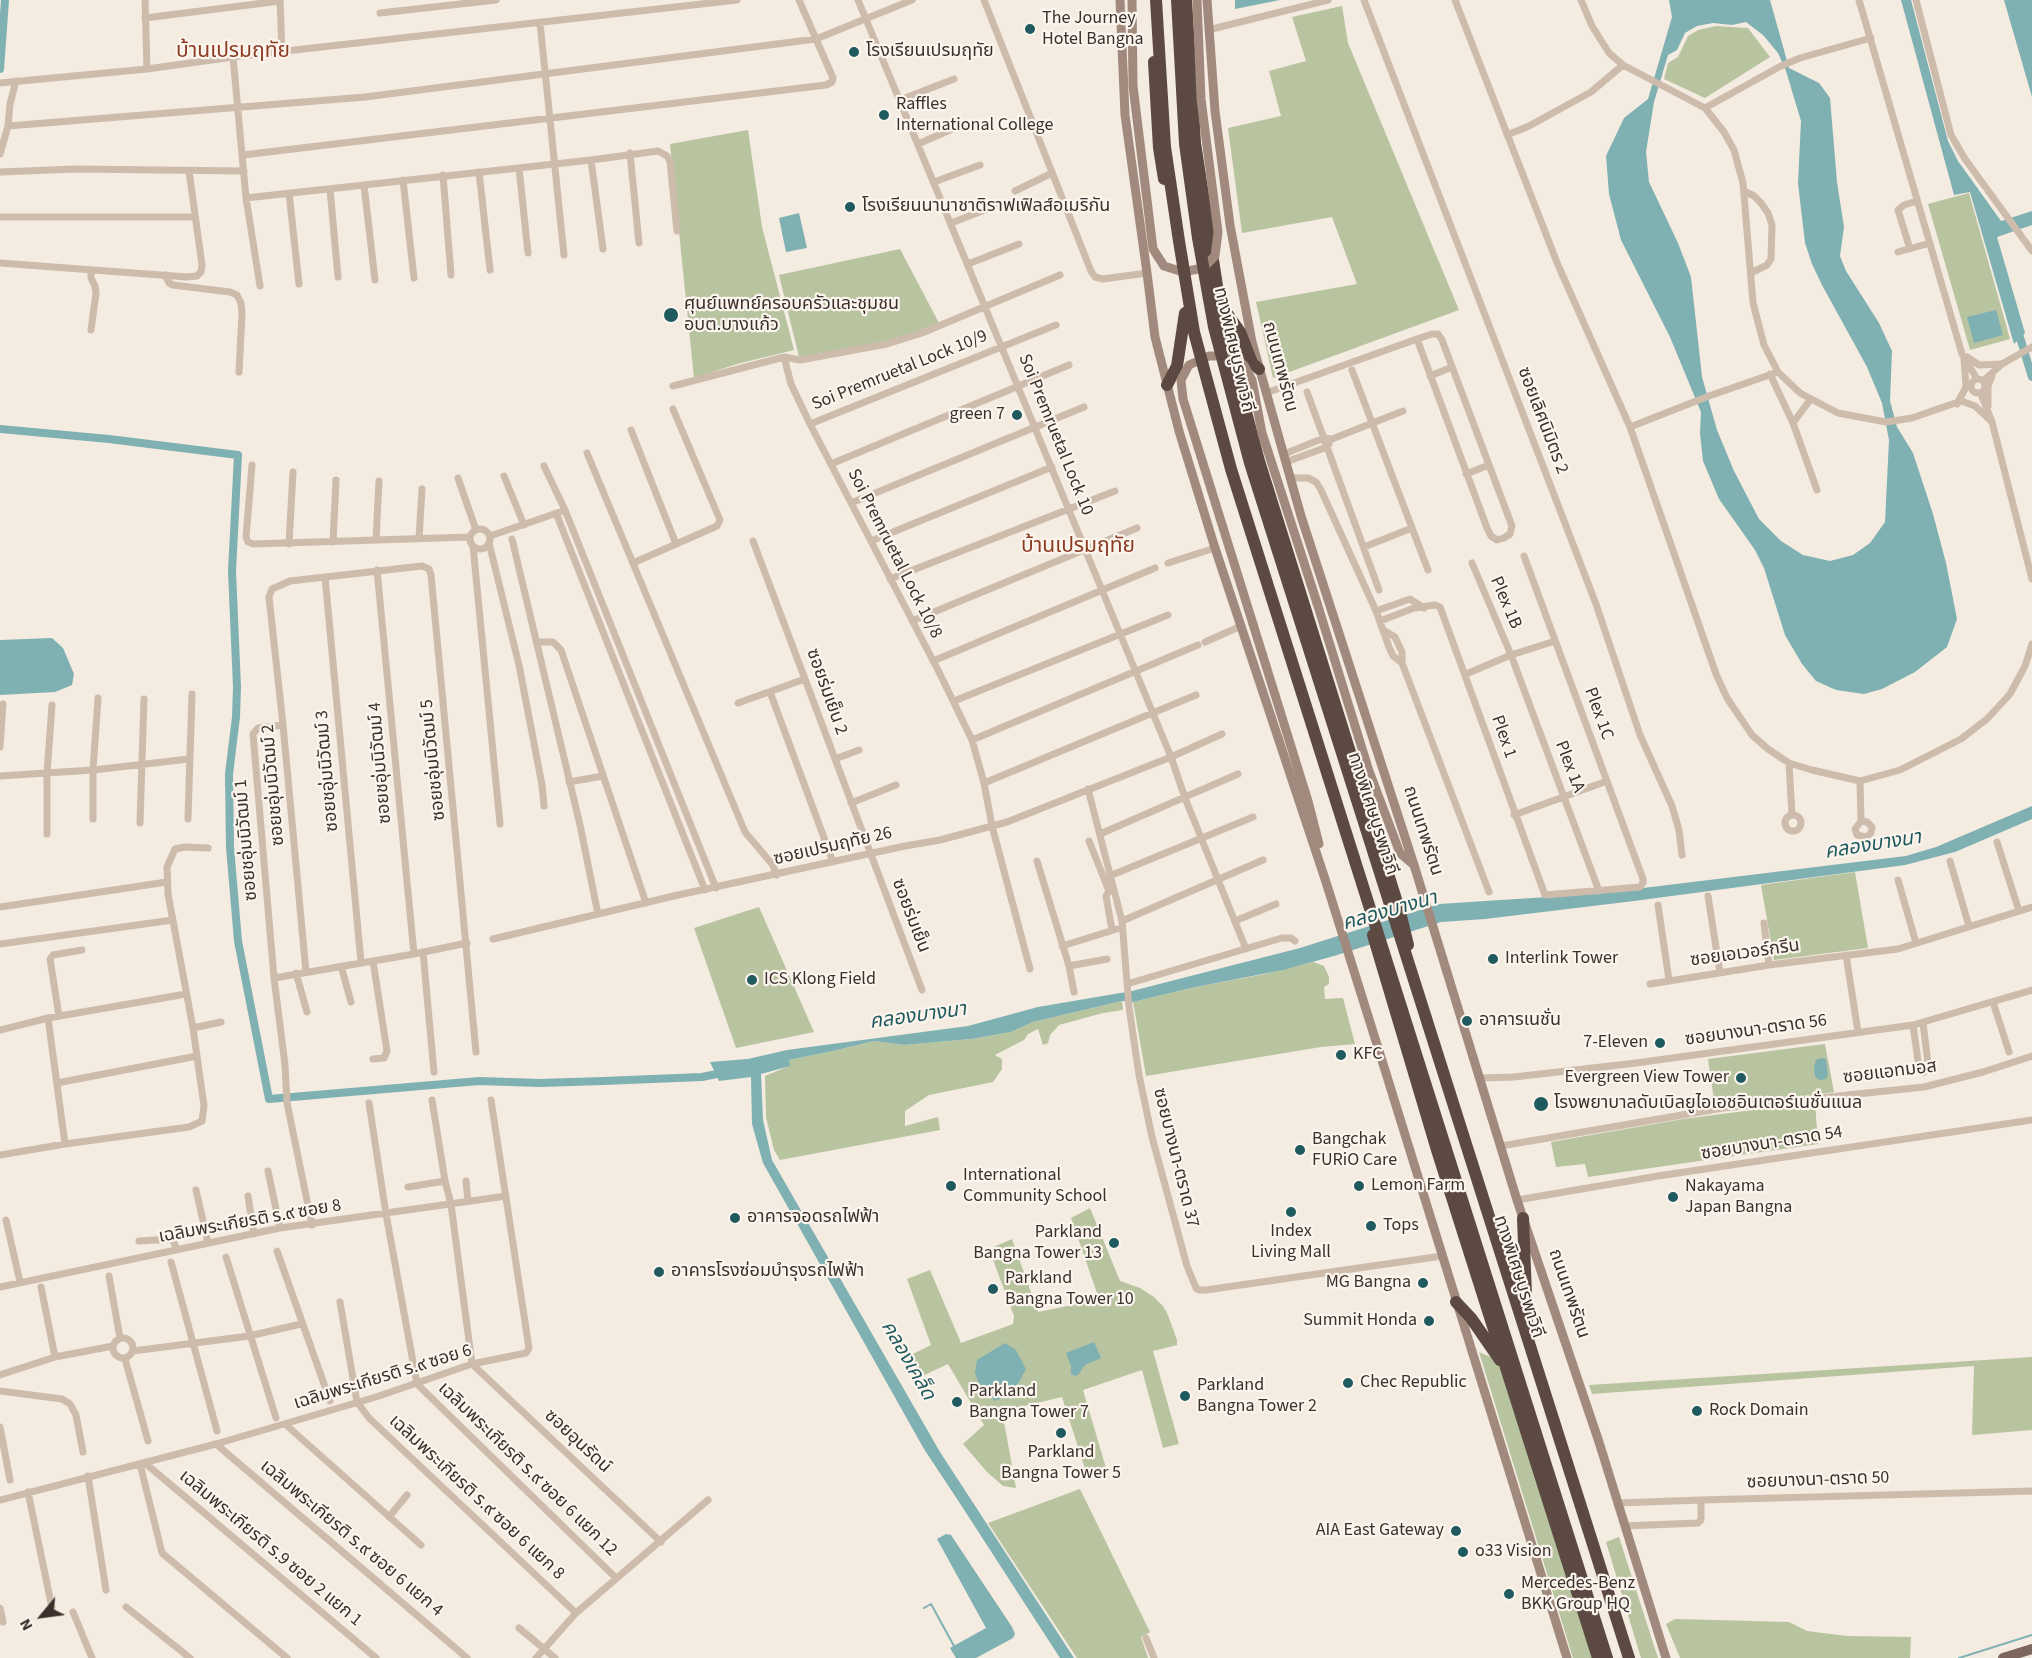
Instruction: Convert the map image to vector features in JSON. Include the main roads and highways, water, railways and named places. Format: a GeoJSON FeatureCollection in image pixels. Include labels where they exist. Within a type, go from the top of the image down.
{"type":"FeatureCollection","features":[{"type":"Feature","properties":{"kind":"highway"},"geometry":{"type":"LineString","coordinates":[[1150,0],[1159,148],[1189,333],[1230,481],[1369,921],[1437,1150],[1598,1658]]}},
{"type":"Feature","properties":{"kind":"highway","name":"ทางพิเศษบูรพาวิถี"},"geometry":{"type":"LineString","coordinates":[[1156,0],[1168,171],[1194,332],[1222,435],[1272,600],[1607,1658]]}},
{"type":"Feature","properties":{"kind":"highway","name":"ทางพิเศษบูรพาวิถี"},"geometry":{"type":"LineString","coordinates":[[1169,0],[1177,145],[1192,240],[1207,329],[1243,465],[1621,1658]]}},
{"type":"Feature","properties":{"kind":"highway"},"geometry":{"type":"LineString","coordinates":[[1177,0],[1185,144],[1198,238],[1214,327],[1250,463],[1629,1658]]}},
{"type":"Feature","properties":{"kind":"highway"},"geometry":{"type":"LineString","coordinates":[[1186,0],[1195,143],[1219,302],[1259,460],[1400,912],[1408,946],[1634,1658]]}},
{"type":"Feature","properties":{"kind":"highway"},"geometry":{"type":"LineString","coordinates":[[1219,302],[1240,332],[1252,363],[1260,369]]}},
{"type":"Feature","properties":{"kind":"highway"},"geometry":{"type":"LineString","coordinates":[[1167,385],[1177,366],[1185,313]]}},
{"type":"Feature","properties":{"kind":"highway"},"geometry":{"type":"LineString","coordinates":[[1523,1218],[1527,1321]]}},
{"type":"Feature","properties":{"kind":"highway"},"geometry":{"type":"LineString","coordinates":[[1456,1302],[1471,1318],[1508,1371]]}},
{"type":"Feature","properties":{"kind":"main road"},"geometry":{"type":"LineString","coordinates":[[1120,0],[1125,115],[1155,337],[1167,385],[1190,470],[1341,929],[1567,1658]]}},
{"type":"Feature","properties":{"kind":"main road"},"geometry":{"type":"LineString","coordinates":[[1132,0],[1133,86],[1153,249],[1164,266],[1183,272],[1203,268],[1215,256],[1218,232],[1201,99],[1197,0]]}},
{"type":"Feature","properties":{"kind":"main road","name":"ถนนเทพรัตน"},"geometry":{"type":"LineString","coordinates":[[1207,0],[1215,111],[1230,225],[1252,342],[1266,393],[1517,1200],[1618,1503],[1666,1658]]}},
{"type":"Feature","properties":{"kind":"main road"},"geometry":{"type":"LineString","coordinates":[[1326,882],[1312,817],[1183,399],[1181,380],[1189,365],[1209,356],[1230,356],[1244,365],[1252,380],[1262,433],[1369,771],[1400,853],[1414,865]]}},
{"type":"Feature","properties":{"kind":"main road"},"geometry":{"type":"LineString","coordinates":[[2003,1658],[2032,1649]]}},
{"type":"Feature","properties":{"kind":"water"},"geometry":{"type":"Polygon","coordinates":[[[1235,0],[1280,0],[1235,9],[1235,0]]]}},
{"type":"Feature","properties":{"kind":"water"},"geometry":{"type":"Polygon","coordinates":[[[1669,0],[1770,0],[1789,68],[1819,83],[1830,98],[1837,182],[1844,227],[1840,256],[1846,271],[1879,323],[1892,351],[1890,401],[1897,427],[1913,453],[1933,514],[1957,619],[1947,647],[1915,672],[1882,689],[1864,694],[1836,690],[1816,681],[1802,664],[1785,635],[1764,568],[1755,550],[1719,499],[1703,461],[1700,433],[1701,412],[1670,337],[1621,240],[1609,194],[1606,156],[1624,118],[1648,99],[1672,17],[1669,0]],[[1746,22],[1732,25],[1713,23],[1697,26],[1685,33],[1677,50],[1668,55],[1654,102],[1646,152],[1649,182],[1678,243],[1691,277],[1702,377],[1717,430],[1734,471],[1759,519],[1781,541],[1803,555],[1830,561],[1853,555],[1870,543],[1885,522],[1889,440],[1882,403],[1867,367],[1822,285],[1805,243],[1798,183],[1801,121],[1786,71],[1778,53],[1763,35],[1746,22]]]}},
{"type":"Feature","properties":{"kind":"water"},"geometry":{"type":"Polygon","coordinates":[[[1901,0],[1911,0],[1948,141],[1958,161],[2001,221],[2032,211],[2032,225],[1997,237],[2025,333],[2014,344],[1970,192],[1954,195],[1901,0]]]}},
{"type":"Feature","properties":{"kind":"water"},"geometry":{"type":"Polygon","coordinates":[[[2004,0],[2032,0],[2032,97],[2004,0]]]}},
{"type":"Feature","properties":{"kind":"water"},"geometry":{"type":"Polygon","coordinates":[[[799,213],[807,248],[786,252],[779,218],[799,213]]]}},
{"type":"Feature","properties":{"kind":"water"},"geometry":{"type":"Polygon","coordinates":[[[1996,310],[2003,335],[1974,343],[1967,317],[1996,310]]]}},
{"type":"Feature","properties":{"kind":"water"},"geometry":{"type":"Polygon","coordinates":[[[52,638],[63,648],[74,674],[72,685],[55,692],[0,695],[0,640],[52,638]]]}},
{"type":"Feature","properties":{"kind":"water"},"geometry":{"type":"Polygon","coordinates":[[[2032,806],[2032,819],[1955,852],[1905,865],[1634,901],[1441,922],[1283,970],[1133,1002],[1122,1001],[1033,1022],[1011,1032],[971,1039],[904,1045],[874,1041],[789,1060],[790,1066],[761,1074],[763,1120],[772,1160],[940,1452],[1074,1658],[1060,1658],[924,1449],[763,1163],[752,1124],[751,1077],[719,1081],[710,1062],[748,1059],[787,1050],[968,1026],[1038,1007],[1132,991],[1300,948],[1439,904],[1594,894],[1906,856],[1936,847],[2032,806]]]}},
{"type":"Feature","properties":{"kind":"water"},"geometry":{"type":"Polygon","coordinates":[[[1826,1059],[1828,1074],[1826,1079],[1820,1080],[1815,1077],[1814,1067],[1816,1060],[1826,1059]]]}},
{"type":"Feature","properties":{"kind":"water"},"geometry":{"type":"Polygon","coordinates":[[[1094,1342],[1101,1358],[1085,1365],[1078,1375],[1071,1374],[1071,1366],[1066,1353],[1094,1342]]]}},
{"type":"Feature","properties":{"kind":"water"},"geometry":{"type":"Polygon","coordinates":[[[1005,1343],[1016,1350],[1026,1369],[1018,1384],[1005,1397],[995,1401],[980,1386],[975,1373],[977,1360],[1005,1343]]]}},
{"type":"Feature","properties":{"kind":"water"},"geometry":{"type":"Polygon","coordinates":[[[946,1534],[951,1535],[1015,1634],[1013,1638],[976,1658],[956,1658],[950,1648],[986,1628],[937,1539],[946,1534]]]}},
{"type":"Feature","properties":{"kind":"waterway"},"geometry":{"type":"LineString","coordinates":[[0,69],[5,0]]}},
{"type":"Feature","properties":{"kind":"waterway"},"geometry":{"type":"LineString","coordinates":[[2019,334],[2032,377]]}},
{"type":"Feature","properties":{"kind":"waterway"},"geometry":{"type":"LineString","coordinates":[[0,429],[109,439],[238,455],[232,571],[237,687],[229,774],[230,847],[238,941],[269,1099],[479,1081],[540,1083],[603,1081],[702,1077],[726,1072]]}},
{"type":"Feature","properties":{"kind":"waterway"},"geometry":{"type":"LineString","coordinates":[[924,1608],[931,1604],[954,1646]]}},
{"type":"Feature","properties":{"kind":"waterway"},"geometry":{"type":"LineString","coordinates":[[1959,1658],[2032,1635]]}},
{"type":"Feature","properties":{"kind":"place","name":"The Journey Hotel Bangna"},"geometry":{"type":"Point","coordinates":[1030,29]}},
{"type":"Feature","properties":{"kind":"place","name":"โรงเรียนเปรมฤทัย"},"geometry":{"type":"Point","coordinates":[854,52]}},
{"type":"Feature","properties":{"kind":"place","name":"Raffles International College"},"geometry":{"type":"Point","coordinates":[884,115]}},
{"type":"Feature","properties":{"kind":"place","name":"โรงเรียนนานาชาติราฟเฟิลส์อเมริกัน"},"geometry":{"type":"Point","coordinates":[850,207]}},
{"type":"Feature","properties":{"kind":"place","name":"ศุนย์แพทย์ครอบครัวและชุมชน อบต.บางแก้ว"},"geometry":{"type":"Point","coordinates":[671,315]}},
{"type":"Feature","properties":{"kind":"place","name":"green 7"},"geometry":{"type":"Point","coordinates":[1017,415]}},
{"type":"Feature","properties":{"kind":"place","name":"Interlink Tower"},"geometry":{"type":"Point","coordinates":[1493,959]}},
{"type":"Feature","properties":{"kind":"place","name":"ICS Klong Field"},"geometry":{"type":"Point","coordinates":[752,980]}},
{"type":"Feature","properties":{"kind":"place","name":"อาคารเนชั่น"},"geometry":{"type":"Point","coordinates":[1467,1021]}},
{"type":"Feature","properties":{"kind":"place","name":"7-Eleven"},"geometry":{"type":"Point","coordinates":[1660,1043]}},
{"type":"Feature","properties":{"kind":"place","name":"KFC"},"geometry":{"type":"Point","coordinates":[1341,1055]}},
{"type":"Feature","properties":{"kind":"place","name":"Evergreen View Tower"},"geometry":{"type":"Point","coordinates":[1741,1078]}},
{"type":"Feature","properties":{"kind":"place","name":"โรงพยาบาลดับเบิลยูไอเอชอินเตอร์เนชั่นแนล"},"geometry":{"type":"Point","coordinates":[1541,1104]}},
{"type":"Feature","properties":{"kind":"place","name":"Bangchak FURiO Care"},"geometry":{"type":"Point","coordinates":[1300,1150]}},
{"type":"Feature","properties":{"kind":"place","name":"International Community School"},"geometry":{"type":"Point","coordinates":[951,1186]}},
{"type":"Feature","properties":{"kind":"place","name":"Lemon Farm"},"geometry":{"type":"Point","coordinates":[1359,1186]}},
{"type":"Feature","properties":{"kind":"place","name":"Nakayama Japan Bangna"},"geometry":{"type":"Point","coordinates":[1673,1197]}},
{"type":"Feature","properties":{"kind":"place","name":"Index Living Mall"},"geometry":{"type":"Point","coordinates":[1291,1212]}},
{"type":"Feature","properties":{"kind":"place","name":"อาคารจอดรถไฟฟ้า"},"geometry":{"type":"Point","coordinates":[735,1218]}},
{"type":"Feature","properties":{"kind":"place","name":"Tops"},"geometry":{"type":"Point","coordinates":[1371,1226]}},
{"type":"Feature","properties":{"kind":"place","name":"Parkland Bangna Tower 13"},"geometry":{"type":"Point","coordinates":[1114,1243]}},
{"type":"Feature","properties":{"kind":"place","name":"อาคารโรงซ่อมบำรุงรถไฟฟ้า"},"geometry":{"type":"Point","coordinates":[659,1272]}},
{"type":"Feature","properties":{"kind":"place","name":"MG Bangna"},"geometry":{"type":"Point","coordinates":[1423,1283]}},
{"type":"Feature","properties":{"kind":"place","name":"Parkland Bangna Tower 10"},"geometry":{"type":"Point","coordinates":[993,1289]}},
{"type":"Feature","properties":{"kind":"place","name":"Summit Honda"},"geometry":{"type":"Point","coordinates":[1429,1321]}},
{"type":"Feature","properties":{"kind":"place","name":"Chec Republic"},"geometry":{"type":"Point","coordinates":[1348,1383]}},
{"type":"Feature","properties":{"kind":"place","name":"Parkland Bangna Tower 2"},"geometry":{"type":"Point","coordinates":[1185,1396]}},
{"type":"Feature","properties":{"kind":"place","name":"Parkland Bangna Tower 7"},"geometry":{"type":"Point","coordinates":[957,1402]}},
{"type":"Feature","properties":{"kind":"place","name":"Rock Domain"},"geometry":{"type":"Point","coordinates":[1697,1411]}},
{"type":"Feature","properties":{"kind":"place","name":"Parkland Bangna Tower 5"},"geometry":{"type":"Point","coordinates":[1061,1433]}},
{"type":"Feature","properties":{"kind":"place","name":"AIA East Gateway"},"geometry":{"type":"Point","coordinates":[1456,1531]}},
{"type":"Feature","properties":{"kind":"place","name":"o33 Vision"},"geometry":{"type":"Point","coordinates":[1463,1552]}},
{"type":"Feature","properties":{"kind":"place","name":"Mercedes-Benz BKK Group HQ"},"geometry":{"type":"Point","coordinates":[1509,1594]}},
{"type":"Feature","properties":{"kind":"district","name":"บ้านเปรมฤทัย"},"geometry":{"type":"Point","coordinates":[233,52]}},
{"type":"Feature","properties":{"kind":"district","name":"บ้านเปรมฤทัย"},"geometry":{"type":"Point","coordinates":[1078,547]}},
{"type":"Feature","properties":{"kind":"water label","name":"คลองบางนา"},"geometry":{"type":"Point","coordinates":[1873,846]}},
{"type":"Feature","properties":{"kind":"water label","name":"คลองบางนา"},"geometry":{"type":"Point","coordinates":[1390,912]}},
{"type":"Feature","properties":{"kind":"water label","name":"คลองบางนา"},"geometry":{"type":"Point","coordinates":[918,1017]}},
{"type":"Feature","properties":{"kind":"water label","name":"คลองเคล็ด"},"geometry":{"type":"Point","coordinates":[907,1361]}}]}
